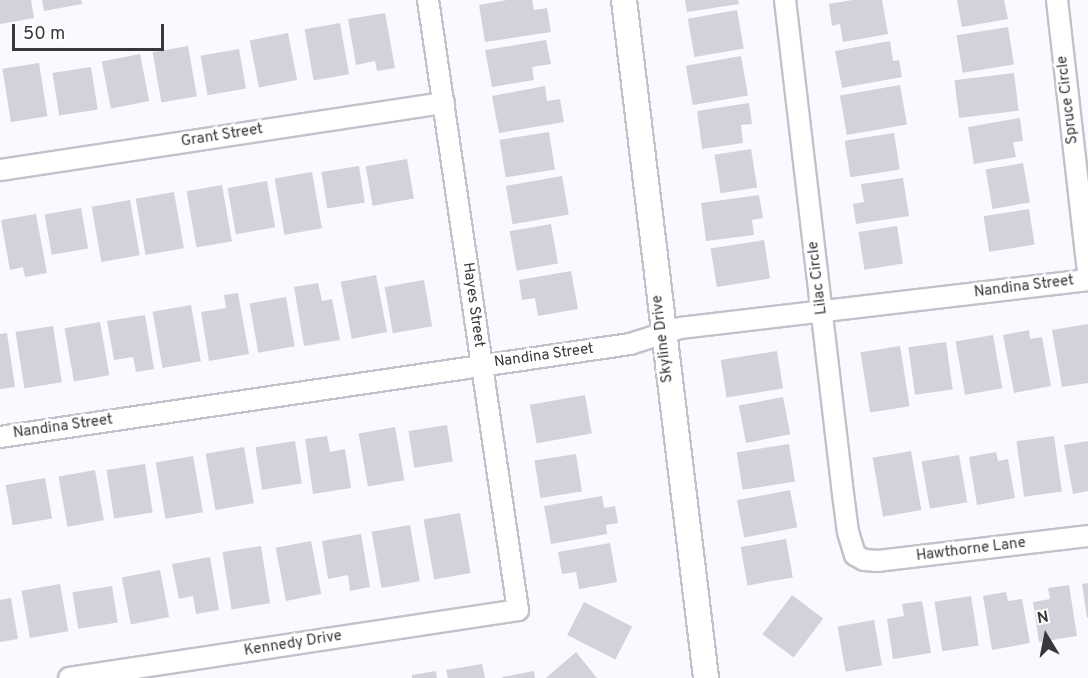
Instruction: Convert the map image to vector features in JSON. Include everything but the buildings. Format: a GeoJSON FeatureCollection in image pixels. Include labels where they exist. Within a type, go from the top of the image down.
{"type":"FeatureCollection","features":[{"type":"Feature","properties":{"kind":"street","name":"Hayes Street"},"geometry":{"type":"LineString","coordinates":[[428,0],[518,610]]}},
{"type":"Feature","properties":{"kind":"street","name":"Skyline Drive"},"geometry":{"type":"LineString","coordinates":[[624,0],[662,334],[706,678]]}},
{"type":"Feature","properties":{"kind":"street","name":"Lilac Circle"},"geometry":{"type":"LineString","coordinates":[[785,0],[842,486],[848,531],[855,555]]}},
{"type":"Feature","properties":{"kind":"street","name":"Spruce Circle"},"geometry":{"type":"LineString","coordinates":[[1057,0],[1088,271]]}},
{"type":"Feature","properties":{"kind":"street","name":"Grant Street"},"geometry":{"type":"LineString","coordinates":[[0,170],[444,103]]}},
{"type":"Feature","properties":{"kind":"street","name":"Nandina Street"},"geometry":{"type":"LineString","coordinates":[[0,437],[630,344],[680,328],[1088,280]]}},
{"type":"Feature","properties":{"kind":"street","name":"Hawthorne Lane"},"geometry":{"type":"LineString","coordinates":[[855,555],[864,560],[878,561],[1088,536]]}},
{"type":"Feature","properties":{"kind":"street","name":"Kennedy Drive"},"geometry":{"type":"LineString","coordinates":[[69,678],[518,610]]}}]}
